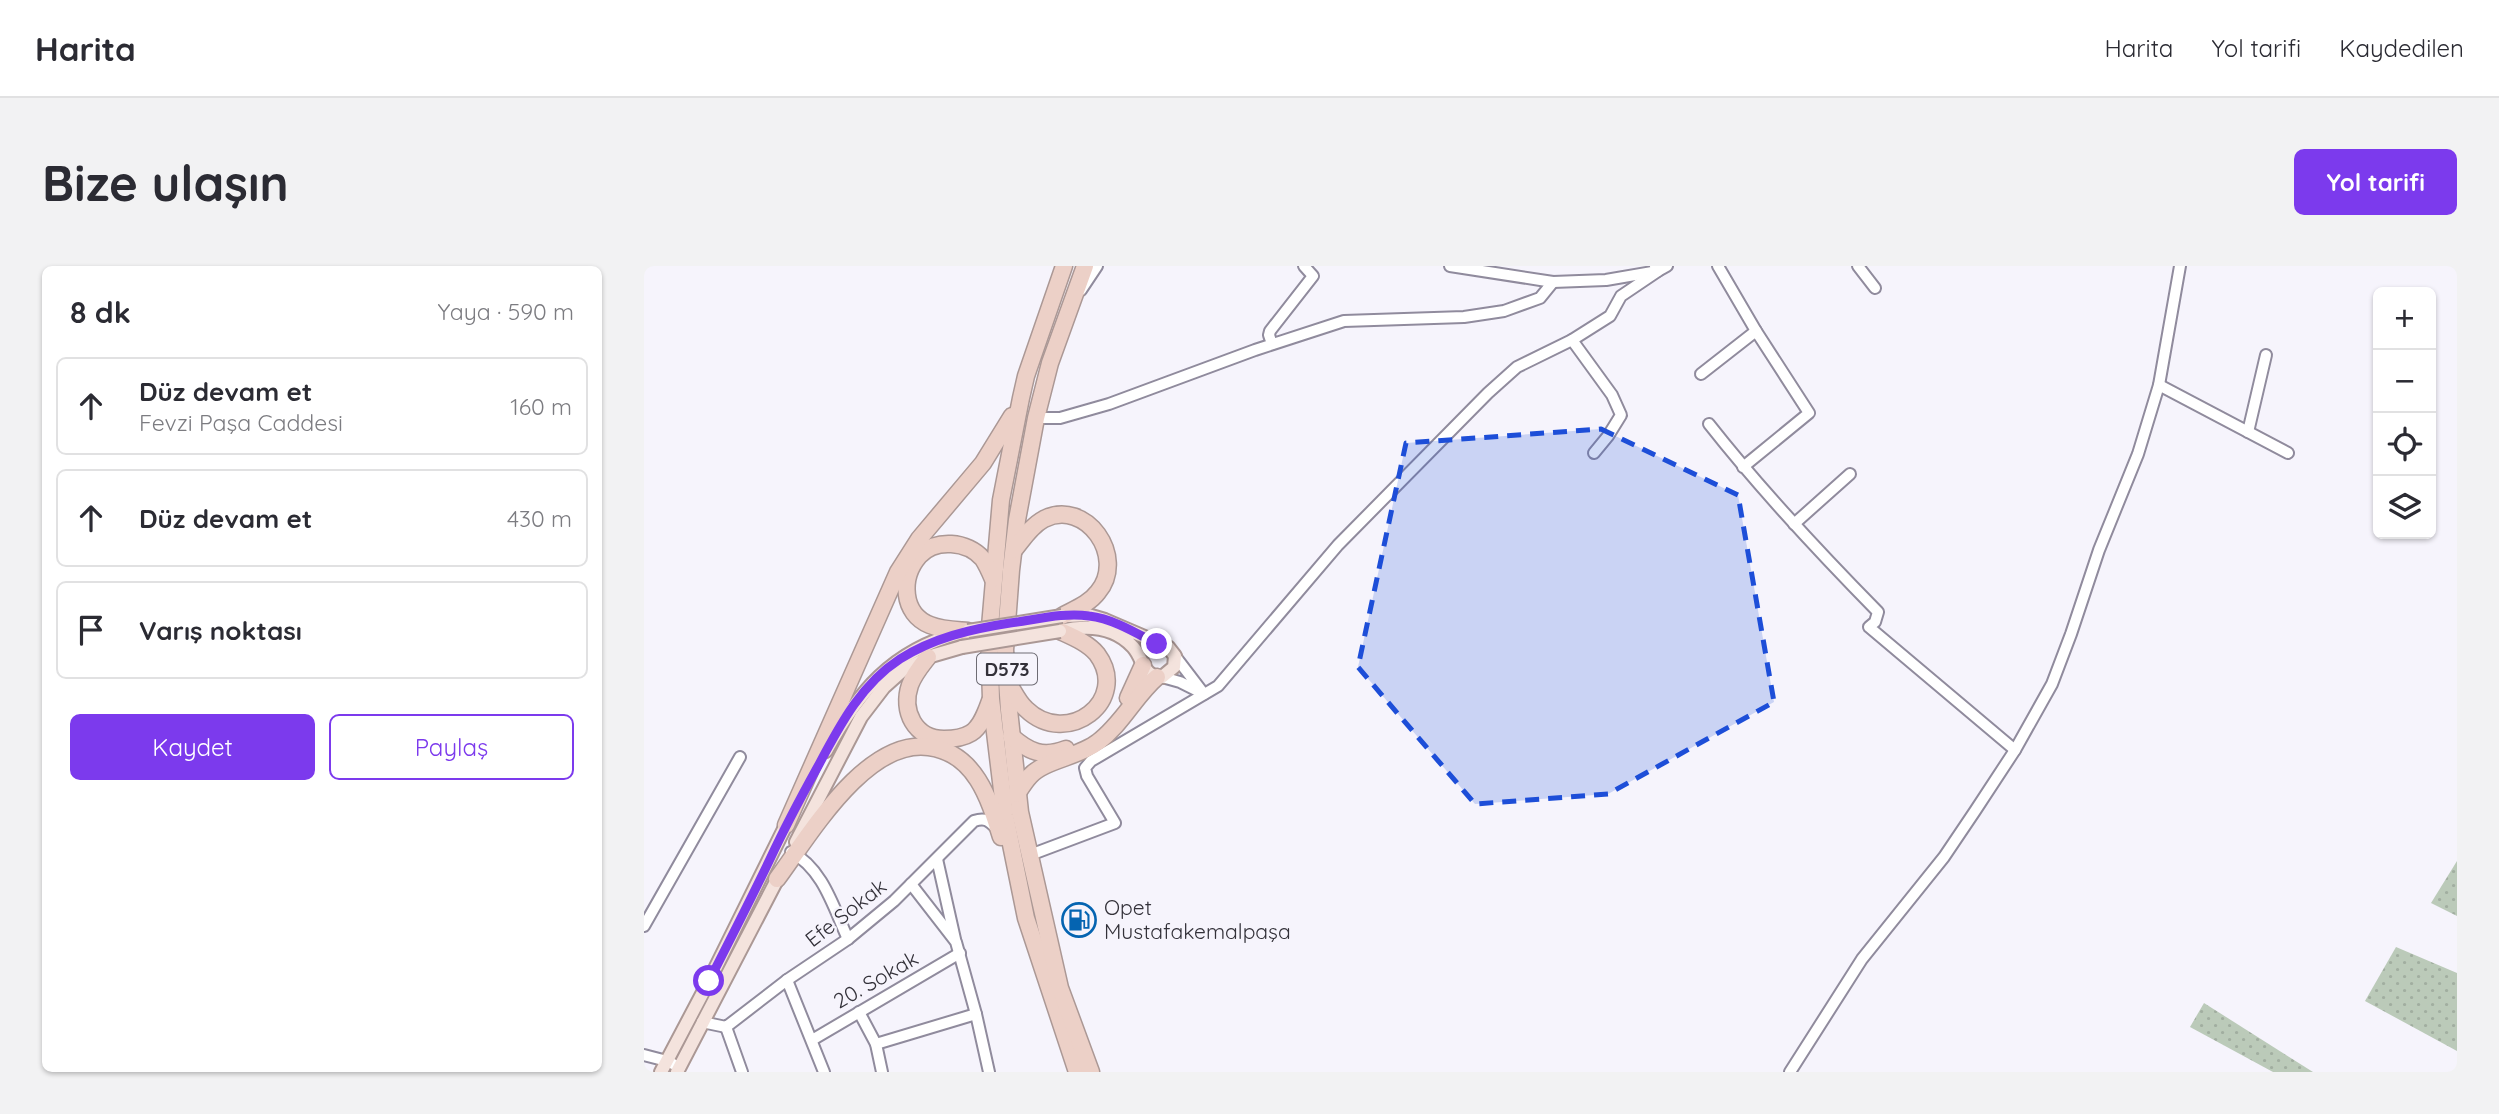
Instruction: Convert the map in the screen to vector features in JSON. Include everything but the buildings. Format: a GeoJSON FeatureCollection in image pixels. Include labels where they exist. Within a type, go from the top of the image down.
{"type":"FeatureCollection","features":[{"type":"Feature","properties":{"kind":"highway","name":"D573"},"geometry":{"type":"LineString","coordinates":[[1064,266],[1021,398],[1001,500],[989,638],[991,699],[1005,816],[1026,918],[1077,1072]]}},
{"type":"Feature","properties":{"kind":"highway","name":"D573"},"geometry":{"type":"LineString","coordinates":[[1084,266],[1050,363],[1036,418],[1013,552],[1005,650],[1017,794],[1060,988],[1091,1072]]}},
{"type":"Feature","properties":{"kind":"highway"},"geometry":{"type":"LineString","coordinates":[[786,824],[898,572],[919,539],[1003,435],[1021,398]]}},
{"type":"Feature","properties":{"kind":"highway"},"geometry":{"type":"LineString","coordinates":[[1007,681],[1024,708],[1051,723],[1067,724],[1094,710],[1103,696],[1106,683],[1105,670],[1099,657],[1061,623],[1100,590],[1107,576],[1105,548],[1092,526],[1069,515],[1057,514],[1042,520],[1028,532],[1013,552]]}},
{"type":"Feature","properties":{"kind":"highway"},"geometry":{"type":"LineString","coordinates":[[968,631],[939,628],[918,618],[906,590],[908,575],[919,556],[929,549],[943,544],[956,544],[972,550],[983,559],[993,579]]}},
{"type":"Feature","properties":{"kind":"highway"},"geometry":{"type":"LineString","coordinates":[[928,657],[915,673],[907,702],[915,727],[925,736],[947,739],[971,734],[979,725],[991,699]]}},
{"type":"Feature","properties":{"kind":"highway"},"geometry":{"type":"LineString","coordinates":[[1011,736],[1030,751],[1041,755],[1080,743],[1097,733],[1114,717],[1134,687],[1143,664]]}},
{"type":"Feature","properties":{"kind":"highway"},"geometry":{"type":"LineString","coordinates":[[1017,794],[1030,775],[1042,767],[1078,754],[1096,744],[1123,719],[1147,686],[1159,677]]}},
{"type":"Feature","properties":{"kind":"highway"},"geometry":{"type":"LineString","coordinates":[[777,879],[822,817],[860,775],[881,758],[909,747],[936,748],[962,760],[982,785],[1026,918]]}},
{"type":"Feature","properties":{"kind":"main road"},"geometry":{"type":"LineString","coordinates":[[664,1066],[786,824],[841,724],[875,679],[898,660],[921,647],[968,631],[1061,623],[1113,633],[1133,646],[1147,672],[1159,677],[1174,667],[1175,656],[1168,647],[1088,615],[1061,623],[962,647],[928,657],[903,670],[884,687],[861,717],[794,853]]}},
{"type":"Feature","properties":{"kind":"main road"},"geometry":{"type":"LineString","coordinates":[[1143,664],[1147,648],[1157,644]]}},
{"type":"Feature","properties":{"kind":"main road"},"geometry":{"type":"LineString","coordinates":[[678,1070],[777,879]]}},
{"type":"Feature","properties":{"kind":"street"},"geometry":{"type":"LineString","coordinates":[[1070,305],[1097,266]]}},
{"type":"Feature","properties":{"kind":"street"},"geometry":{"type":"LineString","coordinates":[[1272,344],[1270,331],[1313,276],[1304,266]]}},
{"type":"Feature","properties":{"kind":"street"},"geometry":{"type":"LineString","coordinates":[[1450,266],[1553,282],[1606,280],[1660,268]]}},
{"type":"Feature","properties":{"kind":"street"},"geometry":{"type":"LineString","coordinates":[[1718,266],[1809,413],[1743,467]]}},
{"type":"Feature","properties":{"kind":"street"},"geometry":{"type":"LineString","coordinates":[[1858,266],[1875,288]]}},
{"type":"Feature","properties":{"kind":"street"},"geometry":{"type":"LineString","coordinates":[[1790,1072],[1862,960],[1944,857],[2015,750],[2052,684],[2099,550],[2138,454],[2160,385],[2180,266]]}},
{"type":"Feature","properties":{"kind":"street"},"geometry":{"type":"LineString","coordinates":[[1030,855],[1115,823],[1087,776],[1086,768],[1091,761],[1218,686],[1338,545],[1488,393],[1517,367],[1572,340],[1610,316],[1621,296],[1660,268]]}},
{"type":"Feature","properties":{"kind":"street"},"geometry":{"type":"LineString","coordinates":[[1036,418],[1060,418],[1109,404],[1272,344],[1344,321],[1464,317],[1504,311],[1540,298],[1553,282]]}},
{"type":"Feature","properties":{"kind":"street"},"geometry":{"type":"LineString","coordinates":[[1701,374],[1756,331]]}},
{"type":"Feature","properties":{"kind":"street"},"geometry":{"type":"LineString","coordinates":[[1572,340],[1612,395],[1621,415],[1594,453]]}},
{"type":"Feature","properties":{"kind":"street"},"geometry":{"type":"LineString","coordinates":[[2248,432],[2266,355]]}},
{"type":"Feature","properties":{"kind":"street"},"geometry":{"type":"LineString","coordinates":[[2160,385],[2288,453]]}},
{"type":"Feature","properties":{"kind":"street"},"geometry":{"type":"LineString","coordinates":[[1709,424],[1794,524],[1878,612],[1875,622],[1869,627],[2015,750]]}},
{"type":"Feature","properties":{"kind":"street"},"geometry":{"type":"LineString","coordinates":[[1794,524],[1850,474]]}},
{"type":"Feature","properties":{"kind":"street"},"geometry":{"type":"LineString","coordinates":[[1175,656],[1204,694]]}},
{"type":"Feature","properties":{"kind":"street"},"geometry":{"type":"LineString","coordinates":[[1159,677],[1180,682],[1204,694]]}},
{"type":"Feature","properties":{"kind":"street"},"geometry":{"type":"LineString","coordinates":[[644,926],[740,757]]}},
{"type":"Feature","properties":{"kind":"street","name":"Efe Sokak"},"geometry":{"type":"LineString","coordinates":[[726,1027],[787,980],[848,939],[911,884],[974,821],[982,818],[988,820],[999,832]]}},
{"type":"Feature","properties":{"kind":"street"},"geometry":{"type":"LineString","coordinates":[[794,853],[808,863],[818,877],[848,939]]}},
{"type":"Feature","properties":{"kind":"street"},"geometry":{"type":"LineString","coordinates":[[937,859],[989,1072]]}},
{"type":"Feature","properties":{"kind":"street"},"geometry":{"type":"LineString","coordinates":[[911,884],[958,947]]}},
{"type":"Feature","properties":{"kind":"street","name":"20. Sokak"},"geometry":{"type":"LineString","coordinates":[[812,1040],[958,947]]}},
{"type":"Feature","properties":{"kind":"street"},"geometry":{"type":"LineString","coordinates":[[787,980],[824,1072]]}},
{"type":"Feature","properties":{"kind":"street"},"geometry":{"type":"LineString","coordinates":[[859,1012],[876,1044],[882,1072]]}},
{"type":"Feature","properties":{"kind":"street"},"geometry":{"type":"LineString","coordinates":[[876,1044],[976,1014]]}},
{"type":"Feature","properties":{"kind":"street"},"geometry":{"type":"LineString","coordinates":[[702,1023],[726,1027],[742,1072]]}},
{"type":"Feature","properties":{"kind":"street"},"geometry":{"type":"LineString","coordinates":[[644,1055],[678,1070]]}},
{"type":"Feature","properties":{"kind":"highlighted area"},"geometry":{"type":"Polygon","coordinates":[[[1601,429],[1738,495],[1774,702],[1608,794],[1475,804],[1358,667],[1406,443],[1601,429]]]}},
{"type":"Feature","properties":{"kind":"green space"},"geometry":{"type":"Polygon","coordinates":[[[2457,861],[2457,916],[2431,903],[2457,861]]]}},
{"type":"Feature","properties":{"kind":"green space"},"geometry":{"type":"Polygon","coordinates":[[[2396,947],[2457,973],[2457,1051],[2365,1001],[2396,947]]]}},
{"type":"Feature","properties":{"kind":"green space"},"geometry":{"type":"Polygon","coordinates":[[[2204,1003],[2313,1072],[2273,1072],[2190,1027],[2204,1003]]]}},
{"type":"Feature","properties":{"kind":"place","name":"Opet Mustafakemalpaşa"},"geometry":{"type":"Point","coordinates":[1079,920]}},
{"type":"Feature","properties":{"kind":"route"},"geometry":{"type":"LineString","coordinates":[[709,981],[786,824],[841,724],[875,679],[898,660],[921,647],[968,631],[1062,616],[1088,615],[1105,620],[1121,625],[1157,644]]}}]}
